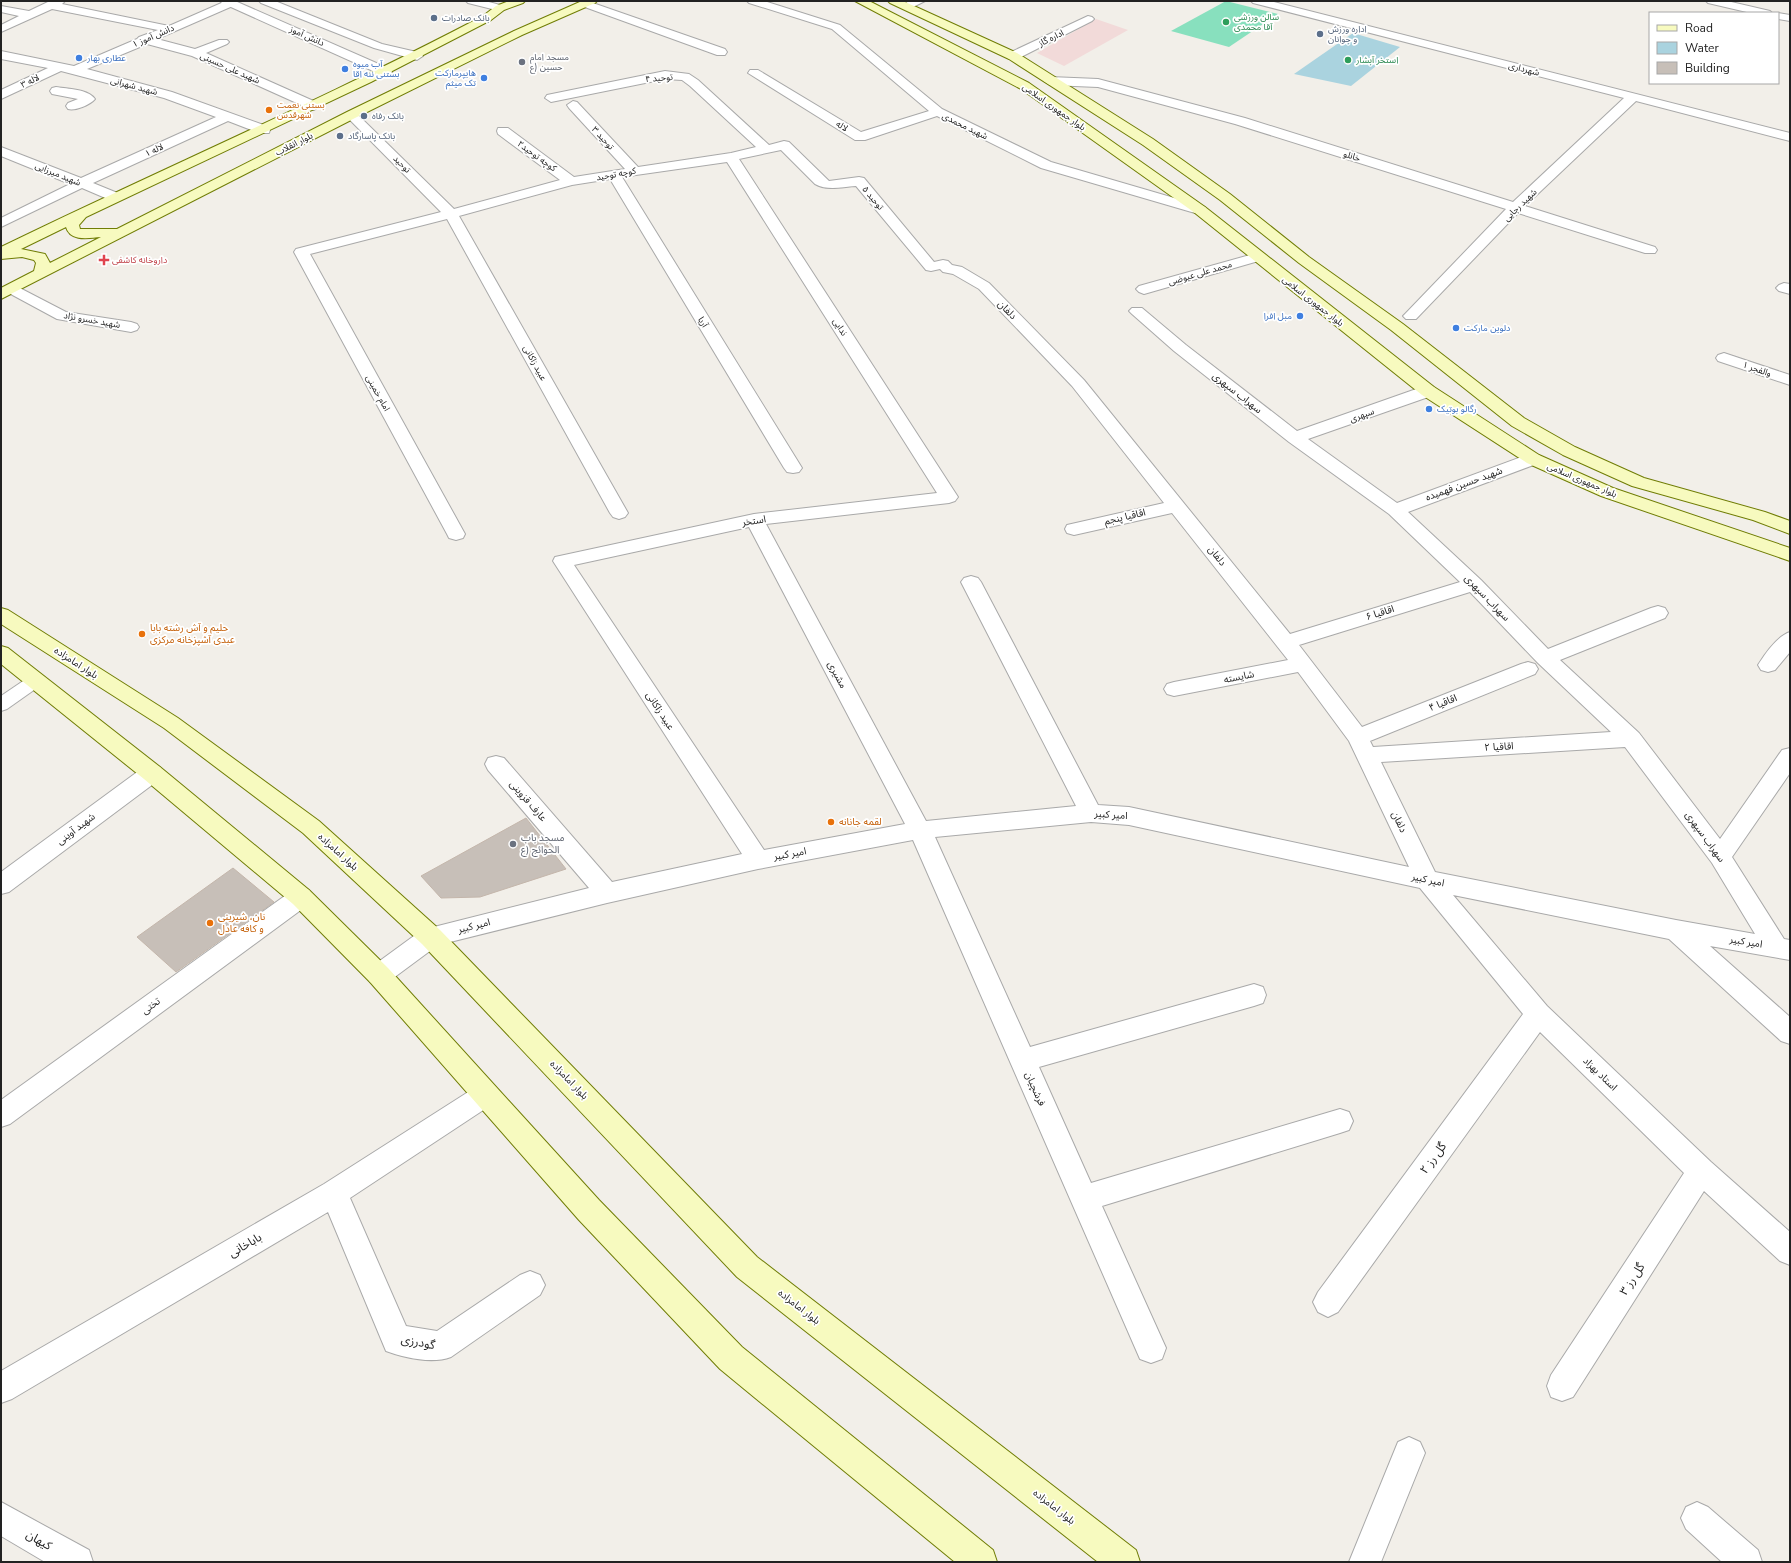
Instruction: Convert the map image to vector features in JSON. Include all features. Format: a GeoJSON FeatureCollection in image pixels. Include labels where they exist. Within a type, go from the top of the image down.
{"type":"FeatureCollection","features":[{"type":"Feature","properties":{"kind":"main road"},"geometry":{"type":"LineString","coordinates":[[1,254],[83,212],[264,130],[386,72],[487,18],[500,8],[519,1]]}},
{"type":"Feature","properties":{"kind":"main road","name":"بلوار جمهوری اسلامی"},"geometry":{"type":"LineString","coordinates":[[861,1],[1025,86],[1200,210],[1273,270],[1428,391],[1533,459],[1607,492],[1790,555]]}},
{"type":"Feature","properties":{"kind":"main road","name":"بلوار انقلاب"},"geometry":{"type":"LineString","coordinates":[[7,292],[41,273],[351,115],[518,33],[588,2]]}},
{"type":"Feature","properties":{"kind":"main road","name":"بلوار جمهوری اسلامی"},"geometry":{"type":"LineString","coordinates":[[907,3],[1013,56],[1154,147],[1225,197],[1304,260],[1397,327],[1518,422],[1569,451],[1638,482],[1759,516],[1790,528]]}},
{"type":"Feature","properties":{"kind":"main road"},"geometry":{"type":"LineString","coordinates":[[83,212],[72,224],[74,231],[80,234],[109,233],[131,228]]}},
{"type":"Feature","properties":{"kind":"main road"},"geometry":{"type":"LineString","coordinates":[[1,254],[30,253],[40,257],[43,263],[41,273]]}},
{"type":"Feature","properties":{"kind":"main road"},"geometry":{"type":"LineString","coordinates":[[1273,270],[1304,260]]}},
{"type":"Feature","properties":{"kind":"main road","name":"بلوار امامزاده"},"geometry":{"type":"LineString","coordinates":[[1,615],[171,724],[304,823],[431,936],[747,1267],[1124,1562]]}},
{"type":"Feature","properties":{"kind":"main road"},"geometry":{"type":"LineString","coordinates":[[1,653],[152,773],[301,897],[379,975],[589,1210],[731,1358],[981,1562]]}},
{"type":"Feature","properties":{"kind":"street","name":"دانش آموز"},"geometry":{"type":"LineString","coordinates":[[265,1],[378,46],[417,56]]}},
{"type":"Feature","properties":{"kind":"street"},"geometry":{"type":"LineString","coordinates":[[472,1],[500,8]]}},
{"type":"Feature","properties":{"kind":"street","name":"شهید محمدی"},"geometry":{"type":"LineString","coordinates":[[753,1],[836,27],[938,112],[1046,165],[1200,210]]}},
{"type":"Feature","properties":{"kind":"street","name":"شهرداری"},"geometry":{"type":"LineString","coordinates":[[1257,1],[1790,137]]}},
{"type":"Feature","properties":{"kind":"street"},"geometry":{"type":"LineString","coordinates":[[1712,1],[1762,12]]}},
{"type":"Feature","properties":{"kind":"street","name":"دانش آموز"},"geometry":{"type":"LineString","coordinates":[[229,2],[386,72]]}},
{"type":"Feature","properties":{"kind":"street","name":"دانش آموز ۱"},"geometry":{"type":"LineString","coordinates":[[75,70],[229,2]]}},
{"type":"Feature","properties":{"kind":"street"},"geometry":{"type":"LineString","coordinates":[[588,2],[721,52]]}},
{"type":"Feature","properties":{"kind":"street"},"geometry":{"type":"LineString","coordinates":[[1,28],[55,3],[169,29]]}},
{"type":"Feature","properties":{"kind":"street"},"geometry":{"type":"LineString","coordinates":[[1,9],[30,15]]}},
{"type":"Feature","properties":{"kind":"street"},"geometry":{"type":"LineString","coordinates":[[1779,16],[1790,18]]}},
{"type":"Feature","properties":{"kind":"street","name":"اداره گاز"},"geometry":{"type":"LineString","coordinates":[[1013,56],[1088,19]]}},
{"type":"Feature","properties":{"kind":"street","name":"شهید علی حسینی"},"geometry":{"type":"LineString","coordinates":[[143,39],[196,53],[314,106]]}},
{"type":"Feature","properties":{"kind":"street"},"geometry":{"type":"LineString","coordinates":[[196,53],[223,42]]}},
{"type":"Feature","properties":{"kind":"street"},"geometry":{"type":"LineString","coordinates":[[355,57],[372,54],[379,51],[378,46]]}},
{"type":"Feature","properties":{"kind":"street","name":"شهید شهرانی"},"geometry":{"type":"LineString","coordinates":[[1,56],[75,70],[168,95],[264,130]]}},
{"type":"Feature","properties":{"kind":"street","name":"لاله ۳"},"geometry":{"type":"LineString","coordinates":[[1,95],[60,67]]}},
{"type":"Feature","properties":{"kind":"street","name":"لاله"},"geometry":{"type":"LineString","coordinates":[[754,73],[860,137],[938,112]]}},
{"type":"Feature","properties":{"kind":"street","name":"توحید ۴"},"geometry":{"type":"LineString","coordinates":[[551,98],[665,75],[685,77],[694,83],[766,149]]}},
{"type":"Feature","properties":{"kind":"street"},"geometry":{"type":"LineString","coordinates":[[77,94],[104,78]]}},
{"type":"Feature","properties":{"kind":"street","name":"خانلو"},"geometry":{"type":"LineString","coordinates":[[1050,80],[1098,83],[1240,120],[1650,250]]}},
{"type":"Feature","properties":{"kind":"street"},"geometry":{"type":"LineString","coordinates":[[56,91],[77,94],[89,99],[72,106]]}},
{"type":"Feature","properties":{"kind":"street","name":"شهید رجایی"},"geometry":{"type":"LineString","coordinates":[[1411,316],[1515,208],[1633,98]]}},
{"type":"Feature","properties":{"kind":"street","name":"توحید ۳"},"geometry":{"type":"LineString","coordinates":[[573,105],[633,170]]}},
{"type":"Feature","properties":{"kind":"street","name":"توحید"},"geometry":{"type":"LineString","coordinates":[[351,115],[451,214]]}},
{"type":"Feature","properties":{"kind":"street","name":"لاله ۱"},"geometry":{"type":"LineString","coordinates":[[4,219],[226,117]]}},
{"type":"Feature","properties":{"kind":"street","name":"کوچه توحید۲"},"geometry":{"type":"LineString","coordinates":[[503,131],[571,181]]}},
{"type":"Feature","properties":{"kind":"street","name":"کوچه توحید"},"geometry":{"type":"LineString","coordinates":[[301,252],[451,214],[571,181],[614,175],[633,170],[731,157],[784,144]]}},
{"type":"Feature","properties":{"kind":"street","name":"توحید ۵"},"geometry":{"type":"LineString","coordinates":[[784,144],[820,181],[827,185],[859,181],[931,267]]}},
{"type":"Feature","properties":{"kind":"street","name":"شهید میرزایی"},"geometry":{"type":"LineString","coordinates":[[1,151],[115,197]]}},
{"type":"Feature","properties":{"kind":"street","name":"ندایی"},"geometry":{"type":"LineString","coordinates":[[731,157],[949,497]]}},
{"type":"Feature","properties":{"kind":"street","name":"آریا"},"geometry":{"type":"LineString","coordinates":[[614,175],[793,468]]}},
{"type":"Feature","properties":{"kind":"street","name":"عبید زاکانی"},"geometry":{"type":"LineString","coordinates":[[451,214],[619,513]]}},
{"type":"Feature","properties":{"kind":"street","name":"امام خمینی"},"geometry":{"type":"LineString","coordinates":[[301,252],[456,534]]}},
{"type":"Feature","properties":{"kind":"street","name":"محمد علی عیوضی"},"geometry":{"type":"LineString","coordinates":[[1144,289],[1257,257]]}},
{"type":"Feature","properties":{"kind":"street","name":"دلفان"},"geometry":{"type":"LineString","coordinates":[[931,267],[943,264],[948,269],[957,270],[984,286],[1078,383],[1303,664],[1362,746],[1427,880]]}},
{"type":"Feature","properties":{"kind":"street","name":"شهید خسرو نژاد"},"geometry":{"type":"LineString","coordinates":[[7,292],[62,316],[131,327]]}},
{"type":"Feature","properties":{"kind":"street","name":"سهراب سپهری"},"geometry":{"type":"LineString","coordinates":[[1137,311],[1180,348],[1295,438],[1395,510],[1474,584],[1545,658],[1631,738],[1720,857],[1782,948]]}},
{"type":"Feature","properties":{"kind":"street","name":"والفجر ۱"},"geometry":{"type":"LineString","coordinates":[[1724,358],[1790,380]]}},
{"type":"Feature","properties":{"kind":"street","name":"سپهری"},"geometry":{"type":"LineString","coordinates":[[1295,438],[1428,391]]}},
{"type":"Feature","properties":{"kind":"street","name":"شهید حسین فهمیده"},"geometry":{"type":"LineString","coordinates":[[1395,510],[1533,459]]}},
{"type":"Feature","properties":{"kind":"street","name":"استخر"},"geometry":{"type":"LineString","coordinates":[[562,562],[754,520],[949,497]]}},
{"type":"Feature","properties":{"kind":"street","name":"اقاقیا پنجم"},"geometry":{"type":"LineString","coordinates":[[1074,529],[1176,506]]}},
{"type":"Feature","properties":{"kind":"street","name":"مشیری"},"geometry":{"type":"LineString","coordinates":[[754,520],[920,830]]}},
{"type":"Feature","properties":{"kind":"street","name":"عبید زاکانی"},"geometry":{"type":"LineString","coordinates":[[562,562],[758,860]]}},
{"type":"Feature","properties":{"kind":"street"},"geometry":{"type":"LineString","coordinates":[[971,582],[1092,813]]}},
{"type":"Feature","properties":{"kind":"street","name":"اقاقیا ۶"},"geometry":{"type":"LineString","coordinates":[[1285,642],[1474,584]]}},
{"type":"Feature","properties":{"kind":"street"},"geometry":{"type":"LineString","coordinates":[[1545,658],[1658,613]]}},
{"type":"Feature","properties":{"kind":"street"},"geometry":{"type":"LineString","coordinates":[[1768,665],[1790,639]]}},
{"type":"Feature","properties":{"kind":"street","name":"شایسته"},"geometry":{"type":"LineString","coordinates":[[1174,689],[1303,664]]}},
{"type":"Feature","properties":{"kind":"street","name":"اقاقیا ۴"},"geometry":{"type":"LineString","coordinates":[[1362,746],[1528,669]]}},
{"type":"Feature","properties":{"kind":"street","name":"اقاقیا ۲"},"geometry":{"type":"LineString","coordinates":[[1362,746],[1631,738]]}},
{"type":"Feature","properties":{"kind":"street"},"geometry":{"type":"LineString","coordinates":[[1720,857],[1790,756]]}},
{"type":"Feature","properties":{"kind":"street","name":"عارف قزوینی"},"geometry":{"type":"LineString","coordinates":[[496,764],[607,893]]}},
{"type":"Feature","properties":{"kind":"street","name":"شهید آوینی"},"geometry":{"type":"LineString","coordinates":[[1,885],[152,773]]}},
{"type":"Feature","properties":{"kind":"street","name":"امیر کبیر"},"geometry":{"type":"LineString","coordinates":[[431,936],[607,893],[758,860],[920,830],[1092,813],[1129,816],[1427,880],[1676,930],[1782,948]]}},
{"type":"Feature","properties":{"kind":"street","name":"فرشچیان"},"geometry":{"type":"LineString","coordinates":[[920,830],[1151,1348]]}},
{"type":"Feature","properties":{"kind":"street","name":"استاد بهزاد"},"geometry":{"type":"LineString","coordinates":[[1427,880],[1538,1014],[1701,1171],[1790,1251]]}},
{"type":"Feature","properties":{"kind":"street","name":"تختی"},"geometry":{"type":"LineString","coordinates":[[1,1115],[301,897]]}},
{"type":"Feature","properties":{"kind":"street"},"geometry":{"type":"LineString","coordinates":[[1676,930],[1790,1033]]}},
{"type":"Feature","properties":{"kind":"street"},"geometry":{"type":"LineString","coordinates":[[379,975],[431,936]]}},
{"type":"Feature","properties":{"kind":"street"},"geometry":{"type":"LineString","coordinates":[[1023,1060],[1254,995]]}},
{"type":"Feature","properties":{"kind":"street","name":"گل رز ۲"},"geometry":{"type":"LineString","coordinates":[[1328,1302],[1538,1014]]}},
{"type":"Feature","properties":{"kind":"street","name":"باباخانی"},"geometry":{"type":"LineString","coordinates":[[1,1388],[334,1193],[485,1095]]}},
{"type":"Feature","properties":{"kind":"street"},"geometry":{"type":"LineString","coordinates":[[1084,1198],[1340,1121]]}},
{"type":"Feature","properties":{"kind":"street","name":"گل رز ۳"},"geometry":{"type":"LineString","coordinates":[[1562,1386],[1701,1171]]}},
{"type":"Feature","properties":{"kind":"street","name":"گودرزی"},"geometry":{"type":"LineString","coordinates":[[334,1193],[396,1340],[440,1346],[530,1285]]}},
{"type":"Feature","properties":{"kind":"street"},"geometry":{"type":"LineString","coordinates":[[1365,1562],[1409,1453]]}},
{"type":"Feature","properties":{"kind":"street","name":"کیهان"},"geometry":{"type":"LineString","coordinates":[[1,1518],[77,1562]]}},
{"type":"Feature","properties":{"kind":"street"},"geometry":{"type":"LineString","coordinates":[[1697,1518],[1746,1562]]}},
{"type":"Feature","properties":{"kind":"lane"},"geometry":{"type":"LineString","coordinates":[[1,705],[35,681]]}},
{"type":"Feature","properties":{"kind":"shaded area"},"geometry":{"type":"Polygon","coordinates":[[[1096,19],[1128,30],[1064,66],[1037,53],[1096,19]]]}},
{"type":"Feature","properties":{"kind":"green space","name":"سالن ورزشی آقا محمدی"},"geometry":{"type":"Polygon","coordinates":[[[1226,1],[1278,14],[1229,47],[1171,31],[1226,1]]]}},
{"type":"Feature","properties":{"kind":"water","name":"استخر آبشار"},"geometry":{"type":"Polygon","coordinates":[[[1353,33],[1400,47],[1351,86],[1294,74],[1353,33]]]}},
{"type":"Feature","properties":{"kind":"building","name":"مسجد باب الحوائج (ع"},"geometry":{"type":"Polygon","coordinates":[[[526,818],[566,869],[480,897],[441,898],[421,876],[526,818]]]}},
{"type":"Feature","properties":{"kind":"building","name":"نان، شیرینی و کافه عادل"},"geometry":{"type":"Polygon","coordinates":[[[233,868],[274,902],[176,972],[137,937],[233,868]]]}},
{"type":"Feature","properties":{"kind":"place","name":"بانک صادرات"},"geometry":{"type":"Point","coordinates":[434,18]}},
{"type":"Feature","properties":{"kind":"place","name":"سالن ورزشی آقا محمدی"},"geometry":{"type":"Point","coordinates":[1226,22]}},
{"type":"Feature","properties":{"kind":"place","name":"اداره ورزش و جوانان"},"geometry":{"type":"Point","coordinates":[1320,34]}},
{"type":"Feature","properties":{"kind":"place","name":"عطاری بهار"},"geometry":{"type":"Point","coordinates":[79,58]}},
{"type":"Feature","properties":{"kind":"place","name":"استخر آبشار"},"geometry":{"type":"Point","coordinates":[1348,60]}},
{"type":"Feature","properties":{"kind":"place","name":"مسجد امام حسین (ع"},"geometry":{"type":"Point","coordinates":[522,62]}},
{"type":"Feature","properties":{"kind":"place","name":"آب میوه بستنی ننه اقا"},"geometry":{"type":"Point","coordinates":[345,69]}},
{"type":"Feature","properties":{"kind":"place","name":"هایپرمارکت تک میثم"},"geometry":{"type":"Point","coordinates":[484,78]}},
{"type":"Feature","properties":{"kind":"place","name":"بستنی نعمت شهرقدس"},"geometry":{"type":"Point","coordinates":[269,110]}},
{"type":"Feature","properties":{"kind":"place","name":"بانک رفاه"},"geometry":{"type":"Point","coordinates":[364,116]}},
{"type":"Feature","properties":{"kind":"place","name":"بانک پاسارگاد"},"geometry":{"type":"Point","coordinates":[340,136]}},
{"type":"Feature","properties":{"kind":"place","name":"داروخانه کاشفی"},"geometry":{"type":"Point","coordinates":[104,260]}},
{"type":"Feature","properties":{"kind":"place","name":"مبل افرا"},"geometry":{"type":"Point","coordinates":[1300,316]}},
{"type":"Feature","properties":{"kind":"place","name":"دلوین مارکت"},"geometry":{"type":"Point","coordinates":[1456,328]}},
{"type":"Feature","properties":{"kind":"place","name":"رگالو بوتیک"},"geometry":{"type":"Point","coordinates":[1429,409]}},
{"type":"Feature","properties":{"kind":"place","name":"حلیم و آش رشته بابا عبدی آشپزخانه مرکزی"},"geometry":{"type":"Point","coordinates":[142,634]}},
{"type":"Feature","properties":{"kind":"place","name":"لقمه جانانه"},"geometry":{"type":"Point","coordinates":[831,822]}},
{"type":"Feature","properties":{"kind":"place","name":"مسجد باب الحوائج (ع"},"geometry":{"type":"Point","coordinates":[513,844]}},
{"type":"Feature","properties":{"kind":"place","name":"نان، شیرینی و کافه عادل"},"geometry":{"type":"Point","coordinates":[210,923]}}]}
